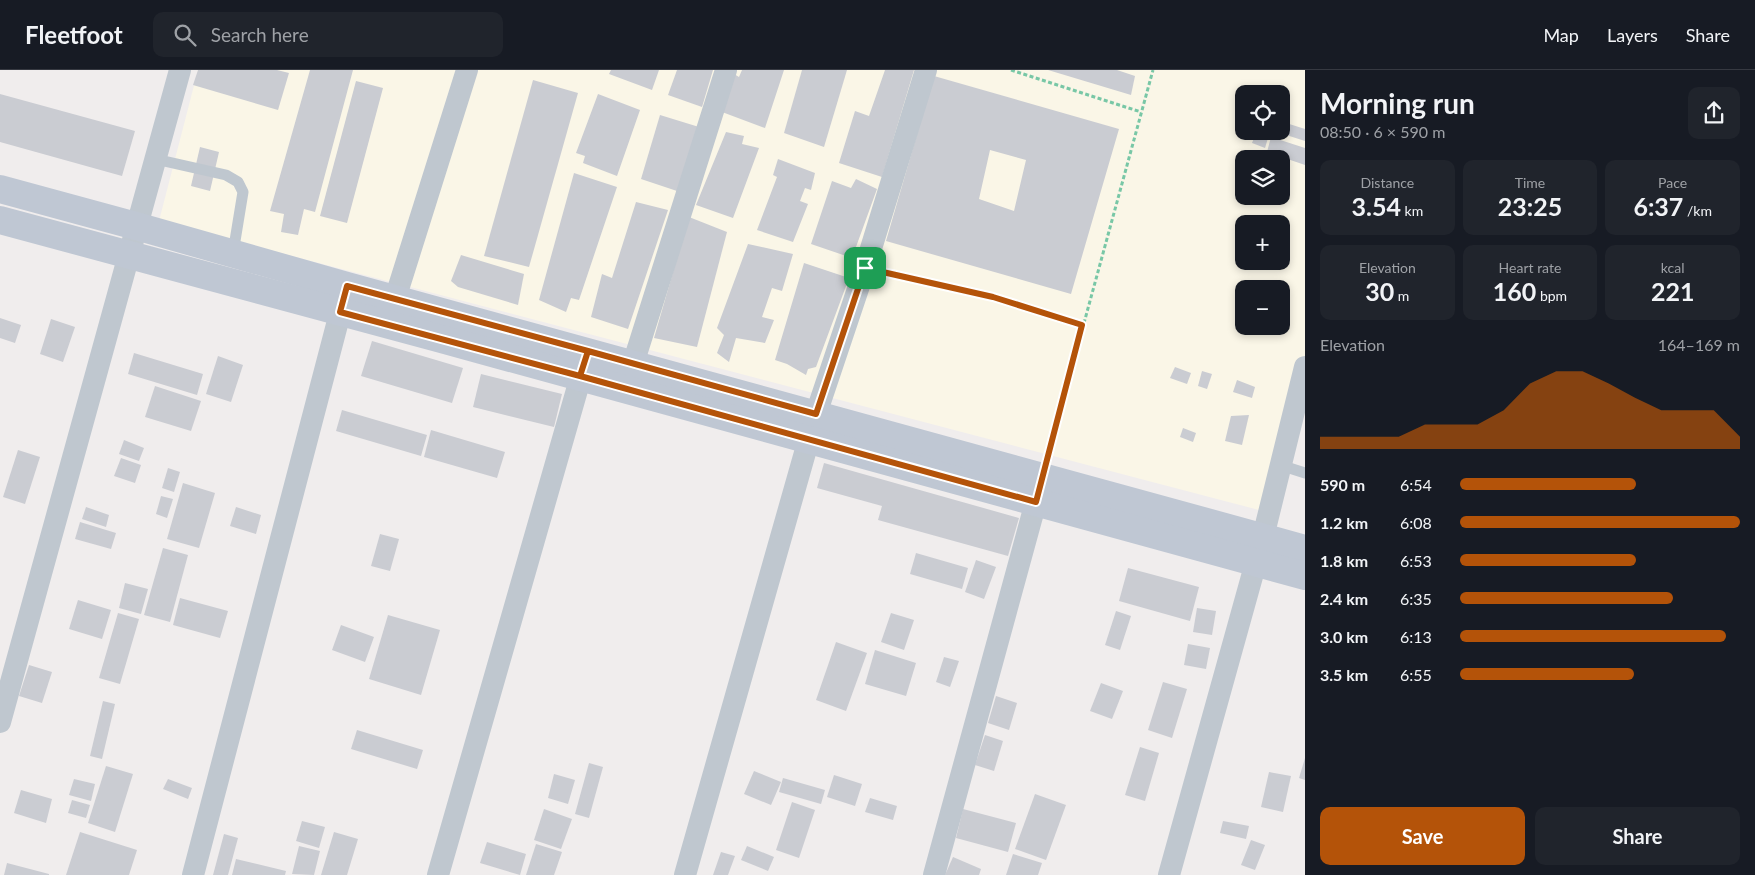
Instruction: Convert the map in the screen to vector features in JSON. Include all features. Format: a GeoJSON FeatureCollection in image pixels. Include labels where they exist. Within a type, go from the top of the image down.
{"type":"FeatureCollection","features":[{"type":"Feature","properties":{"kind":"street"},"geometry":{"type":"LineString","coordinates":[[0,722],[180,70]]}},
{"type":"Feature","properties":{"kind":"street"},"geometry":{"type":"LineString","coordinates":[[396,299],[467,70]]}},
{"type":"Feature","properties":{"kind":"street"},"geometry":{"type":"LineString","coordinates":[[632,364],[726,70]]}},
{"type":"Feature","properties":{"kind":"street"},"geometry":{"type":"LineString","coordinates":[[685,875],[810,441],[816,414],[865,268],[926,70]]}},
{"type":"Feature","properties":{"kind":"street"},"geometry":{"type":"LineString","coordinates":[[0,190],[396,299],[810,441],[1305,576]]}},
{"type":"Feature","properties":{"kind":"street"},"geometry":{"type":"LineString","coordinates":[[0,220],[340,312],[584,364],[632,364],[1305,549]]}},
{"type":"Feature","properties":{"kind":"street"},"geometry":{"type":"LineString","coordinates":[[193,875],[347,286]]}},
{"type":"Feature","properties":{"kind":"street"},"geometry":{"type":"LineString","coordinates":[[438,875],[584,364]]}},
{"type":"Feature","properties":{"kind":"street"},"geometry":{"type":"LineString","coordinates":[[1169,875],[1263,537],[1305,367]]}},
{"type":"Feature","properties":{"kind":"street"},"geometry":{"type":"LineString","coordinates":[[934,875],[1043,476]]}},
{"type":"Feature","properties":{"kind":"lane"},"geometry":{"type":"LineString","coordinates":[[155,159],[226,175],[238,182],[243,192],[233,253]]}},
{"type":"Feature","properties":{"kind":"lane"},"geometry":{"type":"LineString","coordinates":[[1280,466],[1305,472]]}},
{"type":"Feature","properties":{"kind":"path"},"geometry":{"type":"LineString","coordinates":[[1011,70],[1142,112]]}},
{"type":"Feature","properties":{"kind":"path"},"geometry":{"type":"LineString","coordinates":[[1043,476],[1082,325],[1153,70]]}},
{"type":"Feature","properties":{"kind":"path"},"geometry":{"type":"LineString","coordinates":[[865,268],[993,297],[1082,325]]}},
{"type":"Feature","properties":{"kind":"shaded area"},"geometry":{"type":"Polygon","coordinates":[[[198,70],[1305,70],[1305,408],[1278,515],[159,221],[198,70]]]}},
{"type":"Feature","properties":{"kind":"building"},"geometry":{"type":"Polygon","coordinates":[[[198,70],[277,70],[289,73],[278,110],[193,85],[198,70]]]}},
{"type":"Feature","properties":{"kind":"building"},"geometry":{"type":"Polygon","coordinates":[[[310,70],[353,70],[315,212],[304,209],[298,235],[281,232],[284,214],[270,211],[310,70]]]}},
{"type":"Feature","properties":{"kind":"building"},"geometry":{"type":"Polygon","coordinates":[[[611,70],[659,70],[652,90],[609,74],[611,70]]]}},
{"type":"Feature","properties":{"kind":"building"},"geometry":{"type":"Polygon","coordinates":[[[677,70],[713,70],[702,107],[668,95],[677,70]]]}},
{"type":"Feature","properties":{"kind":"building"},"geometry":{"type":"Polygon","coordinates":[[[742,70],[784,70],[765,128],[722,112],[734,74],[739,77],[742,70]]]}},
{"type":"Feature","properties":{"kind":"building"},"geometry":{"type":"Polygon","coordinates":[[[802,70],[847,70],[824,147],[784,133],[802,70]]]}},
{"type":"Feature","properties":{"kind":"building"},"geometry":{"type":"Polygon","coordinates":[[[885,70],[914,70],[882,177],[839,163],[855,111],[869,116],[885,70]]]}},
{"type":"Feature","properties":{"kind":"building"},"geometry":{"type":"Polygon","coordinates":[[[1048,70],[1117,70],[1135,76],[1131,95],[1048,70]]]}},
{"type":"Feature","properties":{"kind":"building"},"geometry":{"type":"Polygon","coordinates":[[[934,76],[1119,129],[1071,294],[886,241],[934,76]],[[990,150],[979,199],[1014,211],[1026,160],[990,150]]]}},
{"type":"Feature","properties":{"kind":"building"},"geometry":{"type":"Polygon","coordinates":[[[533,80],[578,93],[529,267],[484,256],[533,80]]]}},
{"type":"Feature","properties":{"kind":"building"},"geometry":{"type":"Polygon","coordinates":[[[356,81],[383,88],[347,223],[320,216],[356,81]]]}},
{"type":"Feature","properties":{"kind":"building"},"geometry":{"type":"Polygon","coordinates":[[[0,94],[135,131],[122,176],[0,142],[0,94]]]}},
{"type":"Feature","properties":{"kind":"building"},"geometry":{"type":"Polygon","coordinates":[[[598,94],[640,110],[617,176],[583,163],[585,156],[576,153],[598,94]]]}},
{"type":"Feature","properties":{"kind":"building"},"geometry":{"type":"Polygon","coordinates":[[[660,115],[699,127],[677,191],[641,179],[660,115]]]}},
{"type":"Feature","properties":{"kind":"building"},"geometry":{"type":"Polygon","coordinates":[[[1290,124],[1305,129],[1305,141],[1290,136],[1290,124]]]}},
{"type":"Feature","properties":{"kind":"building"},"geometry":{"type":"Polygon","coordinates":[[[726,132],[744,136],[742,144],[759,148],[733,218],[696,205],[726,132]]]}},
{"type":"Feature","properties":{"kind":"building"},"geometry":{"type":"Polygon","coordinates":[[[1253,140],[1267,140],[1265,148],[1252,143],[1253,140]]]}},
{"type":"Feature","properties":{"kind":"building"},"geometry":{"type":"Polygon","coordinates":[[[1270,140],[1280,140],[1305,148],[1305,165],[1290,160],[1290,150],[1268,150],[1270,140]]]}},
{"type":"Feature","properties":{"kind":"building"},"geometry":{"type":"Polygon","coordinates":[[[200,147],[219,152],[210,191],[191,186],[200,147]]]}},
{"type":"Feature","properties":{"kind":"building"},"geometry":{"type":"Polygon","coordinates":[[[778,159],[815,173],[811,190],[805,188],[800,201],[808,204],[793,242],[757,230],[777,177],[773,175],[778,159]]]}},
{"type":"Feature","properties":{"kind":"building"},"geometry":{"type":"Polygon","coordinates":[[[574,173],[617,187],[579,300],[571,298],[566,312],[539,300],[574,173]]]}},
{"type":"Feature","properties":{"kind":"building"},"geometry":{"type":"Polygon","coordinates":[[[856,179],[877,189],[852,258],[811,244],[832,181],[851,188],[856,179]]]}},
{"type":"Feature","properties":{"kind":"building"},"geometry":{"type":"Polygon","coordinates":[[[636,202],[668,210],[628,329],[591,317],[602,274],[612,278],[636,202]]]}},
{"type":"Feature","properties":{"kind":"building"},"geometry":{"type":"Polygon","coordinates":[[[689,217],[727,232],[697,347],[654,338],[689,217]]]}},
{"type":"Feature","properties":{"kind":"building"},"geometry":{"type":"Polygon","coordinates":[[[748,244],[793,254],[782,291],[772,288],[762,317],[774,320],[765,343],[736,338],[729,362],[717,353],[724,335],[717,328],[748,244]]]}},
{"type":"Feature","properties":{"kind":"building"},"geometry":{"type":"Polygon","coordinates":[[[461,255],[524,274],[518,305],[458,287],[451,281],[461,255]]]}},
{"type":"Feature","properties":{"kind":"building"},"geometry":{"type":"Polygon","coordinates":[[[804,263],[849,278],[816,367],[808,369],[806,375],[787,364],[775,360],[804,263]]]}},
{"type":"Feature","properties":{"kind":"building"},"geometry":{"type":"Polygon","coordinates":[[[0,318],[21,325],[15,343],[0,338],[0,318]]]}},
{"type":"Feature","properties":{"kind":"building"},"geometry":{"type":"Polygon","coordinates":[[[51,319],[75,327],[63,362],[40,354],[51,319]]]}},
{"type":"Feature","properties":{"kind":"building"},"geometry":{"type":"Polygon","coordinates":[[[372,341],[463,368],[452,403],[361,376],[372,341]]]}},
{"type":"Feature","properties":{"kind":"building"},"geometry":{"type":"Polygon","coordinates":[[[134,353],[203,374],[197,395],[128,374],[134,353]]]}},
{"type":"Feature","properties":{"kind":"building"},"geometry":{"type":"Polygon","coordinates":[[[218,356],[243,365],[231,402],[206,394],[218,356]]]}},
{"type":"Feature","properties":{"kind":"building"},"geometry":{"type":"Polygon","coordinates":[[[1175,367],[1191,373],[1187,384],[1170,378],[1175,367]]]}},
{"type":"Feature","properties":{"kind":"building"},"geometry":{"type":"Polygon","coordinates":[[[1202,371],[1212,374],[1207,389],[1198,386],[1202,371]]]}},
{"type":"Feature","properties":{"kind":"building"},"geometry":{"type":"Polygon","coordinates":[[[481,374],[562,394],[554,427],[473,407],[481,374]]]}},
{"type":"Feature","properties":{"kind":"building"},"geometry":{"type":"Polygon","coordinates":[[[1237,380],[1255,387],[1252,398],[1233,392],[1237,380]]]}},
{"type":"Feature","properties":{"kind":"building"},"geometry":{"type":"Polygon","coordinates":[[[155,386],[201,401],[191,431],[145,417],[155,386]]]}},
{"type":"Feature","properties":{"kind":"building"},"geometry":{"type":"Polygon","coordinates":[[[342,410],[427,435],[421,456],[336,431],[342,410]]]}},
{"type":"Feature","properties":{"kind":"building"},"geometry":{"type":"Polygon","coordinates":[[[1249,415],[1242,445],[1225,441],[1231,416],[1249,415]]]}},
{"type":"Feature","properties":{"kind":"building"},"geometry":{"type":"Polygon","coordinates":[[[1183,428],[1196,433],[1193,442],[1180,437],[1183,428]]]}},
{"type":"Feature","properties":{"kind":"building"},"geometry":{"type":"Polygon","coordinates":[[[431,430],[505,452],[497,478],[424,457],[431,430]]]}},
{"type":"Feature","properties":{"kind":"building"},"geometry":{"type":"Polygon","coordinates":[[[124,440],[144,448],[139,461],[119,454],[124,440]]]}},
{"type":"Feature","properties":{"kind":"building"},"geometry":{"type":"Polygon","coordinates":[[[18,450],[40,457],[25,504],[3,497],[18,450]]]}},
{"type":"Feature","properties":{"kind":"building"},"geometry":{"type":"Polygon","coordinates":[[[121,458],[141,465],[135,483],[114,476],[121,458]]]}},
{"type":"Feature","properties":{"kind":"building"},"geometry":{"type":"Polygon","coordinates":[[[824,463],[1019,518],[1008,556],[878,520],[882,506],[817,488],[824,463]]]}},
{"type":"Feature","properties":{"kind":"building"},"geometry":{"type":"Polygon","coordinates":[[[168,468],[180,472],[174,492],[162,488],[168,468]]]}},
{"type":"Feature","properties":{"kind":"building"},"geometry":{"type":"Polygon","coordinates":[[[183,483],[215,493],[199,548],[167,539],[183,483]]]}},
{"type":"Feature","properties":{"kind":"building"},"geometry":{"type":"Polygon","coordinates":[[[161,496],[173,499],[167,518],[156,514],[161,496]]]}},
{"type":"Feature","properties":{"kind":"building"},"geometry":{"type":"Polygon","coordinates":[[[86,507],[109,515],[106,527],[82,519],[86,507]]]}},
{"type":"Feature","properties":{"kind":"building"},"geometry":{"type":"Polygon","coordinates":[[[236,507],[261,515],[256,534],[230,526],[236,507]]]}},
{"type":"Feature","properties":{"kind":"building"},"geometry":{"type":"Polygon","coordinates":[[[80,522],[116,533],[111,549],[75,539],[80,522]]]}},
{"type":"Feature","properties":{"kind":"building"},"geometry":{"type":"Polygon","coordinates":[[[380,534],[399,539],[390,571],[371,566],[380,534]]]}},
{"type":"Feature","properties":{"kind":"building"},"geometry":{"type":"Polygon","coordinates":[[[163,548],[188,555],[170,622],[144,615],[163,548]]]}},
{"type":"Feature","properties":{"kind":"building"},"geometry":{"type":"Polygon","coordinates":[[[916,553],[968,568],[962,589],[910,574],[916,553]]]}},
{"type":"Feature","properties":{"kind":"building"},"geometry":{"type":"Polygon","coordinates":[[[976,560],[996,567],[984,599],[965,592],[976,560]]]}},
{"type":"Feature","properties":{"kind":"building"},"geometry":{"type":"Polygon","coordinates":[[[1128,568],[1199,587],[1190,621],[1119,601],[1128,568]]]}},
{"type":"Feature","properties":{"kind":"building"},"geometry":{"type":"Polygon","coordinates":[[[125,583],[148,589],[141,614],[119,608],[125,583]]]}},
{"type":"Feature","properties":{"kind":"building"},"geometry":{"type":"Polygon","coordinates":[[[180,598],[228,611],[220,638],[173,625],[180,598]]]}},
{"type":"Feature","properties":{"kind":"building"},"geometry":{"type":"Polygon","coordinates":[[[78,600],[111,610],[102,639],[69,629],[78,600]]]}},
{"type":"Feature","properties":{"kind":"building"},"geometry":{"type":"Polygon","coordinates":[[[1197,608],[1216,611],[1212,635],[1193,632],[1197,608]]]}},
{"type":"Feature","properties":{"kind":"building"},"geometry":{"type":"Polygon","coordinates":[[[1116,611],[1131,616],[1120,650],[1105,645],[1116,611]]]}},
{"type":"Feature","properties":{"kind":"building"},"geometry":{"type":"Polygon","coordinates":[[[118,613],[139,619],[120,684],[99,678],[118,613]]]}},
{"type":"Feature","properties":{"kind":"building"},"geometry":{"type":"Polygon","coordinates":[[[891,613],[914,620],[904,650],[881,642],[891,613]]]}},
{"type":"Feature","properties":{"kind":"building"},"geometry":{"type":"Polygon","coordinates":[[[388,615],[440,630],[421,695],[369,679],[388,615]]]}},
{"type":"Feature","properties":{"kind":"building"},"geometry":{"type":"Polygon","coordinates":[[[341,625],[374,637],[365,662],[332,650],[341,625]]]}},
{"type":"Feature","properties":{"kind":"building"},"geometry":{"type":"Polygon","coordinates":[[[836,642],[867,653],[846,711],[816,700],[836,642]]]}},
{"type":"Feature","properties":{"kind":"building"},"geometry":{"type":"Polygon","coordinates":[[[1188,644],[1210,648],[1206,669],[1184,665],[1188,644]]]}},
{"type":"Feature","properties":{"kind":"building"},"geometry":{"type":"Polygon","coordinates":[[[875,650],[916,663],[906,696],[865,684],[875,650]]]}},
{"type":"Feature","properties":{"kind":"building"},"geometry":{"type":"Polygon","coordinates":[[[944,657],[959,661],[950,687],[936,682],[944,657]]]}},
{"type":"Feature","properties":{"kind":"building"},"geometry":{"type":"Polygon","coordinates":[[[29,665],[52,672],[42,703],[19,696],[29,665]]]}},
{"type":"Feature","properties":{"kind":"building"},"geometry":{"type":"Polygon","coordinates":[[[1163,682],[1187,689],[1172,738],[1148,730],[1163,682]]]}},
{"type":"Feature","properties":{"kind":"building"},"geometry":{"type":"Polygon","coordinates":[[[1101,683],[1123,691],[1112,719],[1090,711],[1101,683]]]}},
{"type":"Feature","properties":{"kind":"building"},"geometry":{"type":"Polygon","coordinates":[[[996,696],[1017,703],[1009,730],[988,723],[996,696]]]}},
{"type":"Feature","properties":{"kind":"building"},"geometry":{"type":"Polygon","coordinates":[[[103,701],[115,704],[102,759],[90,756],[103,701]]]}},
{"type":"Feature","properties":{"kind":"building"},"geometry":{"type":"Polygon","coordinates":[[[357,730],[423,750],[417,769],[351,749],[357,730]]]}},
{"type":"Feature","properties":{"kind":"building"},"geometry":{"type":"Polygon","coordinates":[[[985,735],[1003,741],[994,771],[975,765],[985,735]]]}},
{"type":"Feature","properties":{"kind":"building"},"geometry":{"type":"Polygon","coordinates":[[[1140,747],[1159,753],[1145,801],[1125,795],[1140,747]]]}},
{"type":"Feature","properties":{"kind":"building"},"geometry":{"type":"Polygon","coordinates":[[[1305,758],[1305,780],[1299,778],[1305,758]]]}},
{"type":"Feature","properties":{"kind":"building"},"geometry":{"type":"Polygon","coordinates":[[[589,763],[603,767],[589,818],[575,814],[589,763]]]}},
{"type":"Feature","properties":{"kind":"building"},"geometry":{"type":"Polygon","coordinates":[[[106,766],[133,774],[115,832],[88,823],[106,766]]]}},
{"type":"Feature","properties":{"kind":"building"},"geometry":{"type":"Polygon","coordinates":[[[754,771],[781,782],[771,805],[744,794],[754,771]]]}},
{"type":"Feature","properties":{"kind":"building"},"geometry":{"type":"Polygon","coordinates":[[[1269,772],[1291,776],[1283,812],[1261,807],[1269,772]]]}},
{"type":"Feature","properties":{"kind":"building"},"geometry":{"type":"Polygon","coordinates":[[[554,774],[575,780],[568,804],[548,798],[554,774]]]}},
{"type":"Feature","properties":{"kind":"building"},"geometry":{"type":"Polygon","coordinates":[[[834,775],[862,784],[855,806],[827,797],[834,775]]]}},
{"type":"Feature","properties":{"kind":"building"},"geometry":{"type":"Polygon","coordinates":[[[783,778],[825,790],[821,804],[779,792],[783,778]]]}},
{"type":"Feature","properties":{"kind":"building"},"geometry":{"type":"Polygon","coordinates":[[[74,779],[95,784],[91,801],[69,795],[74,779]]]}},
{"type":"Feature","properties":{"kind":"building"},"geometry":{"type":"Polygon","coordinates":[[[168,779],[192,788],[188,799],[163,789],[168,779]]]}},
{"type":"Feature","properties":{"kind":"building"},"geometry":{"type":"Polygon","coordinates":[[[21,790],[52,799],[46,823],[14,813],[21,790]]]}},
{"type":"Feature","properties":{"kind":"building"},"geometry":{"type":"Polygon","coordinates":[[[1035,794],[1066,805],[1046,860],[1015,849],[1035,794]]]}},
{"type":"Feature","properties":{"kind":"building"},"geometry":{"type":"Polygon","coordinates":[[[870,798],[897,806],[893,820],[865,812],[870,798]]]}},
{"type":"Feature","properties":{"kind":"building"},"geometry":{"type":"Polygon","coordinates":[[[72,800],[90,805],[86,818],[68,813],[72,800]]]}},
{"type":"Feature","properties":{"kind":"building"},"geometry":{"type":"Polygon","coordinates":[[[792,802],[815,810],[799,858],[776,850],[792,802]]]}},
{"type":"Feature","properties":{"kind":"building"},"geometry":{"type":"Polygon","coordinates":[[[544,809],[572,819],[561,849],[534,840],[544,809]]]}},
{"type":"Feature","properties":{"kind":"building"},"geometry":{"type":"Polygon","coordinates":[[[963,809],[1016,823],[1008,852],[956,838],[963,809]]]}},
{"type":"Feature","properties":{"kind":"building"},"geometry":{"type":"Polygon","coordinates":[[[302,821],[325,827],[319,848],[296,841],[302,821]]]}},
{"type":"Feature","properties":{"kind":"building"},"geometry":{"type":"Polygon","coordinates":[[[1223,821],[1249,826],[1246,839],[1220,833],[1223,821]]]}},
{"type":"Feature","properties":{"kind":"building"},"geometry":{"type":"Polygon","coordinates":[[[80,832],[137,850],[129,875],[66,875],[80,832]]]}},
{"type":"Feature","properties":{"kind":"building"},"geometry":{"type":"Polygon","coordinates":[[[334,832],[358,839],[347,875],[321,875],[334,832]]]}},
{"type":"Feature","properties":{"kind":"building"},"geometry":{"type":"Polygon","coordinates":[[[224,834],[238,838],[228,875],[213,875],[224,834]]]}},
{"type":"Feature","properties":{"kind":"building"},"geometry":{"type":"Polygon","coordinates":[[[1251,840],[1265,845],[1255,870],[1241,865],[1251,840]]]}},
{"type":"Feature","properties":{"kind":"building"},"geometry":{"type":"Polygon","coordinates":[[[487,842],[526,854],[520,875],[480,863],[487,842]]]}},
{"type":"Feature","properties":{"kind":"building"},"geometry":{"type":"Polygon","coordinates":[[[536,844],[562,852],[554,875],[526,875],[536,844]]]}},
{"type":"Feature","properties":{"kind":"building"},"geometry":{"type":"Polygon","coordinates":[[[299,846],[320,851],[314,875],[292,874],[299,846]]]}},
{"type":"Feature","properties":{"kind":"building"},"geometry":{"type":"Polygon","coordinates":[[[747,846],[774,857],[768,871],[741,860],[747,846]]]}},
{"type":"Feature","properties":{"kind":"building"},"geometry":{"type":"Polygon","coordinates":[[[721,852],[735,856],[728,875],[713,875],[721,852]]]}},
{"type":"Feature","properties":{"kind":"building"},"geometry":{"type":"Polygon","coordinates":[[[1013,854],[1042,863],[1038,875],[1006,875],[1013,854]]]}},
{"type":"Feature","properties":{"kind":"building"},"geometry":{"type":"Polygon","coordinates":[[[953,857],[981,869],[979,875],[945,875],[953,857]]]}},
{"type":"Feature","properties":{"kind":"building"},"geometry":{"type":"Polygon","coordinates":[[[236,859],[286,871],[285,875],[232,875],[236,859]]]}},
{"type":"Feature","properties":{"kind":"building"},"geometry":{"type":"Polygon","coordinates":[[[7,863],[49,874],[49,875],[4,875],[7,863]]]}},
{"type":"Feature","properties":{"kind":"route"},"geometry":{"type":"LineString","coordinates":[[865,268],[816,414],[588,351],[580,376],[340,312],[347,286],[588,351],[580,376],[1036,502],[1082,325],[993,297],[865,268]]}}]}
